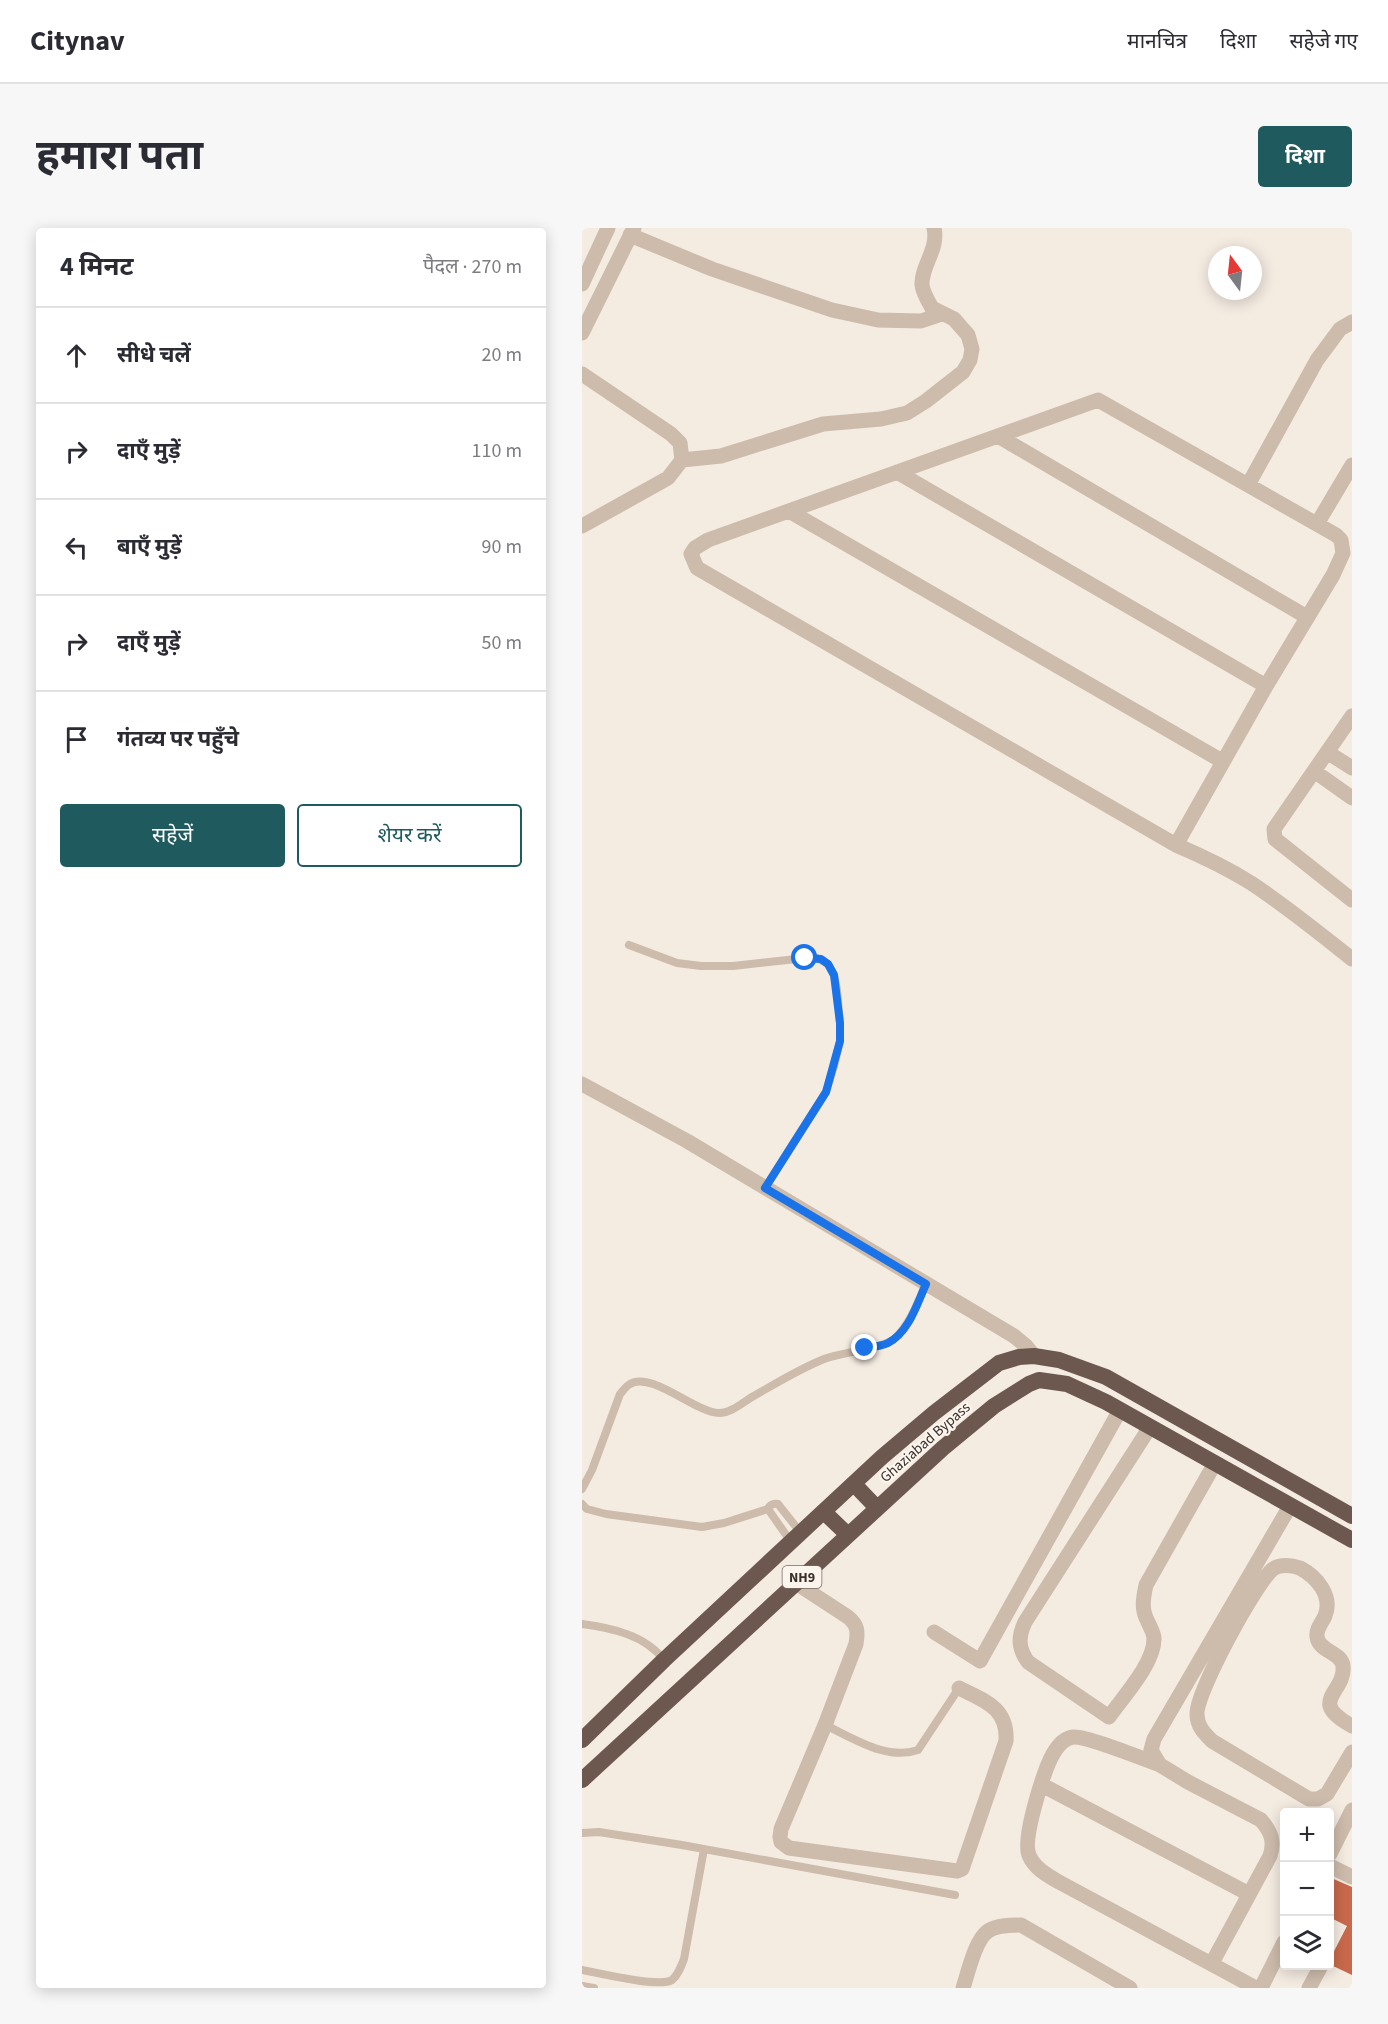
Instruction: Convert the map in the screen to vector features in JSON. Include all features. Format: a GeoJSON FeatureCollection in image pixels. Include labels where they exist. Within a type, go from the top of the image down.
{"type":"FeatureCollection","features":[{"type":"Feature","properties":{"kind":"highway","name":"Ghaziabad Bypass"},"geometry":{"type":"LineString","coordinates":[[582,1740],[664,1659],[934,1413],[999,1364],[1019,1357],[1034,1356],[1059,1360],[1106,1377],[1352,1516]]}},
{"type":"Feature","properties":{"kind":"highway","name":"Ghaziabad Bypass"},"geometry":{"type":"LineString","coordinates":[[582,1780],[943,1448],[994,1406],[1029,1384],[1040,1380],[1067,1384],[1120,1410],[1352,1540]]}},
{"type":"Feature","properties":{"kind":"highway"},"geometry":{"type":"LineString","coordinates":[[854,1484],[877,1508]]}},
{"type":"Feature","properties":{"kind":"highway"},"geometry":{"type":"LineString","coordinates":[[824,1512],[848,1535]]}},
{"type":"Feature","properties":{"kind":"street"},"geometry":{"type":"LineString","coordinates":[[582,284],[608,228]]}},
{"type":"Feature","properties":{"kind":"street"},"geometry":{"type":"LineString","coordinates":[[682,460],[721,456],[823,424],[881,419],[907,413],[963,372],[970,360],[972,349],[968,335],[954,319],[932,308],[922,284],[934,249],[936,235],[934,228]]}},
{"type":"Feature","properties":{"kind":"street"},"geometry":{"type":"LineString","coordinates":[[582,333],[632,232],[712,269],[832,310],[878,320],[921,321],[942,314]]}},
{"type":"Feature","properties":{"kind":"street"},"geometry":{"type":"LineString","coordinates":[[1248,485],[1317,360],[1340,328],[1352,322]]}},
{"type":"Feature","properties":{"kind":"street"},"geometry":{"type":"LineString","coordinates":[[582,374],[671,434],[680,443],[682,460],[668,478],[582,526]]}},
{"type":"Feature","properties":{"kind":"street"},"geometry":{"type":"LineString","coordinates":[[1176,844],[1222,761],[1333,575],[1343,553],[1341,540],[1317,524],[1098,400],[708,540],[695,548],[691,554],[697,568],[1176,844],[1215,862],[1249,882],[1290,910],[1352,959]]}},
{"type":"Feature","properties":{"kind":"street"},"geometry":{"type":"LineString","coordinates":[[999,436],[1307,617]]}},
{"type":"Feature","properties":{"kind":"street"},"geometry":{"type":"LineString","coordinates":[[1317,524],[1352,465]]}},
{"type":"Feature","properties":{"kind":"street"},"geometry":{"type":"LineString","coordinates":[[897,472],[1266,686]]}},
{"type":"Feature","properties":{"kind":"street"},"geometry":{"type":"LineString","coordinates":[[789,511],[1222,761]]}},
{"type":"Feature","properties":{"kind":"street"},"geometry":{"type":"LineString","coordinates":[[1352,716],[1274,829],[1273,834],[1275,839],[1352,900]]}},
{"type":"Feature","properties":{"kind":"street"},"geometry":{"type":"LineString","coordinates":[[1327,752],[1352,768]]}},
{"type":"Feature","properties":{"kind":"street"},"geometry":{"type":"LineString","coordinates":[[1314,771],[1352,798]]}},
{"type":"Feature","properties":{"kind":"street"},"geometry":{"type":"LineString","coordinates":[[582,1084],[687,1142],[1014,1336],[1034,1356]]}},
{"type":"Feature","properties":{"kind":"street"},"geometry":{"type":"LineString","coordinates":[[934,1632],[980,1661],[1120,1410]]}},
{"type":"Feature","properties":{"kind":"street"},"geometry":{"type":"LineString","coordinates":[[1150,1427],[1025,1622],[1019,1635],[1021,1652],[1028,1662],[1109,1717],[1141,1673],[1151,1654],[1153,1631],[1143,1611],[1142,1600],[1146,1585],[1215,1463]]}},
{"type":"Feature","properties":{"kind":"street"},"geometry":{"type":"LineString","coordinates":[[1160,1765],[1151,1750],[1154,1739],[1290,1506]]}},
{"type":"Feature","properties":{"kind":"street"},"geometry":{"type":"LineString","coordinates":[[1352,1726],[1335,1715],[1330,1705],[1330,1697],[1343,1671],[1343,1663],[1320,1644],[1317,1636],[1329,1603],[1325,1592],[1319,1583],[1299,1568],[1286,1565],[1275,1568],[1261,1581],[1241,1614],[1206,1685],[1196,1712],[1198,1724],[1212,1741],[1309,1799],[1318,1799],[1327,1794],[1352,1752]]}},
{"type":"Feature","properties":{"kind":"street"},"geometry":{"type":"LineString","coordinates":[[796,1583],[848,1617],[855,1623],[858,1632],[856,1644],[825,1725],[781,1829],[781,1842],[789,1848],[961,1870],[1006,1741],[1007,1729],[1004,1719],[988,1702],[959,1688]]}},
{"type":"Feature","properties":{"kind":"street"},"geometry":{"type":"LineString","coordinates":[[1212,1963],[1270,1856],[1273,1838],[1269,1828],[1261,1820],[1160,1765],[1089,1740],[1068,1738],[1052,1756],[1029,1828],[1028,1854],[1040,1871],[1256,1988]]}},
{"type":"Feature","properties":{"kind":"street"},"geometry":{"type":"LineString","coordinates":[[1042,1785],[1249,1894]]}},
{"type":"Feature","properties":{"kind":"street"},"geometry":{"type":"LineString","coordinates":[[1334,1844],[1352,1810]]}},
{"type":"Feature","properties":{"kind":"street"},"geometry":{"type":"LineString","coordinates":[[1334,1868],[1352,1877]]}},
{"type":"Feature","properties":{"kind":"street"},"geometry":{"type":"LineString","coordinates":[[963,1988],[980,1939],[989,1930],[1021,1925],[1130,1988]]}},
{"type":"Feature","properties":{"kind":"street"},"geometry":{"type":"LineString","coordinates":[[1261,1988],[1280,1950]]}},
{"type":"Feature","properties":{"kind":"street"},"geometry":{"type":"LineString","coordinates":[[1310,1988],[1319,1970]]}},
{"type":"Feature","properties":{"kind":"lane"},"geometry":{"type":"LineString","coordinates":[[629,945],[677,963],[701,966],[733,966],[815,957],[828,964],[834,975],[840,1023],[840,1041],[834,1066],[826,1092],[765,1188]]}},
{"type":"Feature","properties":{"kind":"lane"},"geometry":{"type":"LineString","coordinates":[[582,1489],[592,1470],[620,1394],[629,1385],[636,1382],[651,1384],[705,1409],[718,1413],[730,1411],[824,1359],[886,1344],[896,1338],[908,1322],[926,1284]]}},
{"type":"Feature","properties":{"kind":"lane"},"geometry":{"type":"LineString","coordinates":[[582,1504],[587,1509],[606,1514],[702,1527],[724,1523],[768,1509],[774,1503],[778,1504],[796,1537]]}},
{"type":"Feature","properties":{"kind":"lane"},"geometry":{"type":"LineString","coordinates":[[768,1509],[796,1537]]}},
{"type":"Feature","properties":{"kind":"lane"},"geometry":{"type":"LineString","coordinates":[[582,1624],[636,1637],[648,1643],[664,1659]]}},
{"type":"Feature","properties":{"kind":"lane"},"geometry":{"type":"LineString","coordinates":[[825,1725],[878,1749],[892,1754],[906,1754],[918,1750],[959,1688]]}},
{"type":"Feature","properties":{"kind":"lane"},"geometry":{"type":"LineString","coordinates":[[582,1833],[599,1832],[704,1849],[955,1895]]}},
{"type":"Feature","properties":{"kind":"lane"},"geometry":{"type":"LineString","coordinates":[[582,1970],[649,1983],[671,1981],[679,1972],[684,1959],[704,1849]]}},
{"type":"Feature","properties":{"kind":"lane"},"geometry":{"type":"LineString","coordinates":[[582,1986],[594,1988]]}},
{"type":"Feature","properties":{"kind":"building"},"geometry":{"type":"Polygon","coordinates":[[[1334,1879],[1352,1887],[1352,1975],[1334,1966],[1334,1951],[1347,1926],[1334,1920],[1334,1879]]]}},
{"type":"Feature","properties":{"kind":"route"},"geometry":{"type":"LineString","coordinates":[[805,958],[821,959],[828,964],[834,975],[840,1041],[826,1092],[765,1188],[926,1284],[908,1322],[896,1338],[886,1344],[865,1348]]}}]}
